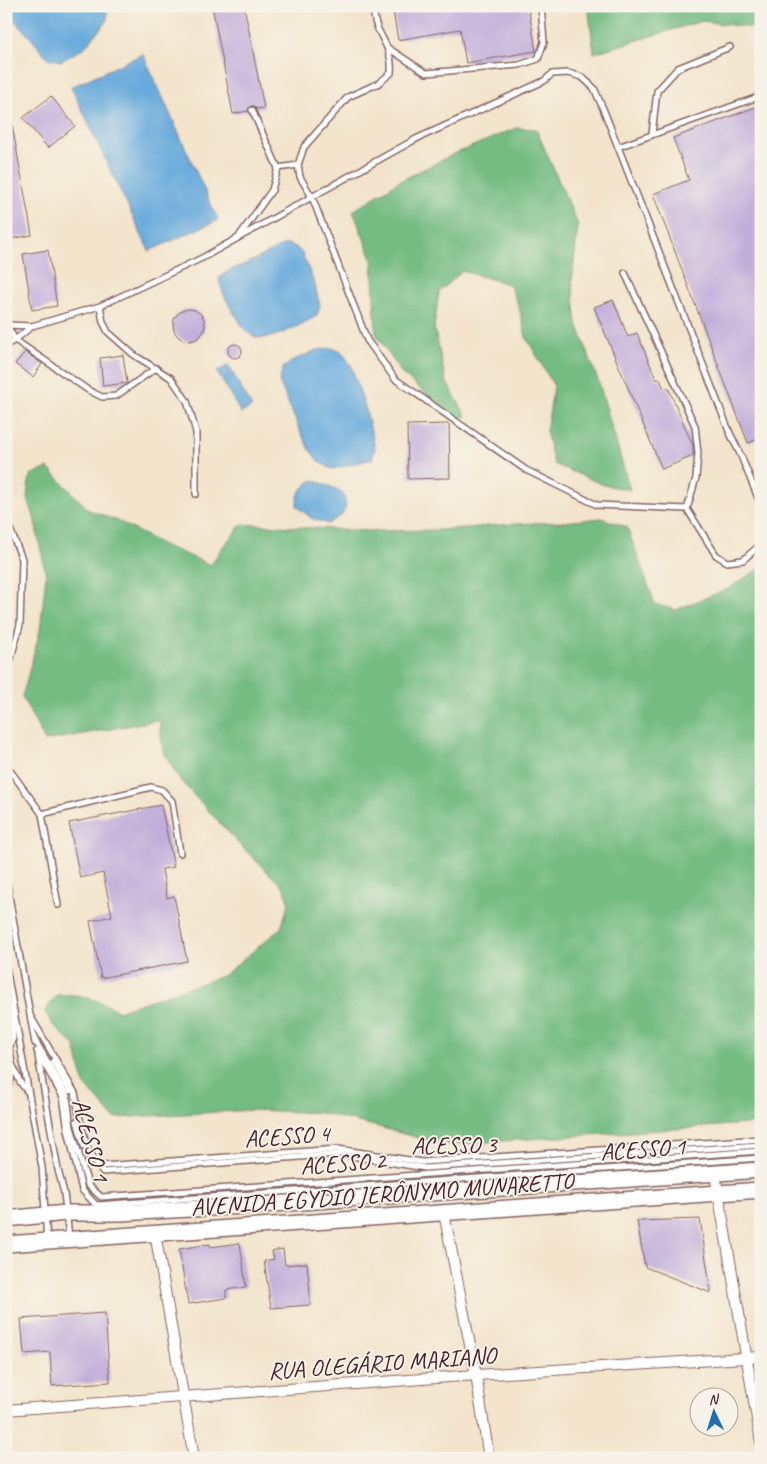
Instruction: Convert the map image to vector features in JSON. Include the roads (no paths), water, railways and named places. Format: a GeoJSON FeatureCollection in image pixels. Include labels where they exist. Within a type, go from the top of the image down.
{"type":"FeatureCollection","features":[{"type":"Feature","properties":{"kind":"main road","name":"AVENIDA EGYDIO JERÔNYMO MUNARETTO"},"geometry":{"type":"LineString","coordinates":[[6,1219],[66,1213],[121,1213],[259,1205],[761,1170]]}},
{"type":"Feature","properties":{"kind":"main road","name":"AVENIDA EGYDIO JERÔNYMO MUNARETTO"},"geometry":{"type":"LineString","coordinates":[[6,1244],[761,1190]]}},
{"type":"Feature","properties":{"kind":"main road"},"geometry":{"type":"LineString","coordinates":[[259,1205],[260,1226]]}},
{"type":"Feature","properties":{"kind":"street"},"geometry":{"type":"LineString","coordinates":[[715,1174],[761,1442]]}},
{"type":"Feature","properties":{"kind":"street"},"geometry":{"type":"LineString","coordinates":[[444,1213],[476,1376],[489,1458]]}},
{"type":"Feature","properties":{"kind":"street"},"geometry":{"type":"LineString","coordinates":[[155,1233],[194,1458]]}},
{"type":"Feature","properties":{"kind":"street","name":"RUA OLEGÁRIO MARIANO"},"geometry":{"type":"LineString","coordinates":[[6,1410],[761,1357]]}},
{"type":"Feature","properties":{"kind":"lane"},"geometry":{"type":"LineString","coordinates":[[373,6],[376,26],[392,63],[391,73],[378,83],[348,97],[304,147],[298,165],[300,177],[312,197],[367,340],[395,379],[526,470],[597,505],[687,510]]}},
{"type":"Feature","properties":{"kind":"lane"},"geometry":{"type":"LineString","coordinates":[[387,48],[426,73],[519,65],[538,59],[544,42],[541,6]]}},
{"type":"Feature","properties":{"kind":"lane"},"geometry":{"type":"LineString","coordinates":[[652,134],[657,91],[678,68],[730,47]]}},
{"type":"Feature","properties":{"kind":"lane"},"geometry":{"type":"LineString","coordinates":[[7,325],[32,326],[100,306],[202,258],[416,139],[544,81],[552,74],[568,72],[582,77],[594,88],[729,431],[761,505]]}},
{"type":"Feature","properties":{"kind":"lane"},"geometry":{"type":"LineString","coordinates":[[618,147],[761,96]]}},
{"type":"Feature","properties":{"kind":"lane"},"geometry":{"type":"LineString","coordinates":[[238,238],[272,190],[278,168],[252,110]]}},
{"type":"Feature","properties":{"kind":"lane"},"geometry":{"type":"LineString","coordinates":[[278,168],[298,165]]}},
{"type":"Feature","properties":{"kind":"lane"},"geometry":{"type":"LineString","coordinates":[[626,273],[695,426],[698,453],[696,478],[687,510],[716,555],[727,562],[743,560],[761,541]]}},
{"type":"Feature","properties":{"kind":"lane"},"geometry":{"type":"LineString","coordinates":[[100,306],[103,322],[108,332],[134,355],[171,378],[186,401],[196,432],[196,494]]}},
{"type":"Feature","properties":{"kind":"lane"},"geometry":{"type":"LineString","coordinates":[[6,316],[7,325],[15,340],[88,390],[102,397],[116,396],[156,368]]}},
{"type":"Feature","properties":{"kind":"lane"},"geometry":{"type":"LineString","coordinates":[[6,345],[32,326]]}},
{"type":"Feature","properties":{"kind":"lane"},"geometry":{"type":"LineString","coordinates":[[6,519],[22,559],[20,625],[6,676]]}},
{"type":"Feature","properties":{"kind":"lane"},"geometry":{"type":"LineString","coordinates":[[6,764],[42,814],[58,904]]}},
{"type":"Feature","properties":{"kind":"lane"},"geometry":{"type":"LineString","coordinates":[[42,814],[151,787],[162,790],[172,801],[180,853]]}},
{"type":"Feature","properties":{"kind":"lane"},"geometry":{"type":"LineString","coordinates":[[6,879],[9,916],[33,1028],[58,1170],[64,1193],[69,1240]]}},
{"type":"Feature","properties":{"kind":"lane"},"geometry":{"type":"LineString","coordinates":[[6,967],[42,1167],[47,1242]]}},
{"type":"Feature","properties":{"kind":"lane"},"geometry":{"type":"LineString","coordinates":[[11,995],[12,1038],[8,1045],[20,1082],[29,1093]]}},
{"type":"Feature","properties":{"kind":"lane","name":"ACESSO 4"},"geometry":{"type":"LineString","coordinates":[[30,1017],[75,1093],[89,1153],[102,1166],[338,1149],[422,1162],[761,1139]]}},
{"type":"Feature","properties":{"kind":"lane","name":"ACESSO 3"},"geometry":{"type":"LineString","coordinates":[[33,1028],[72,1094],[80,1135],[88,1156],[102,1172],[339,1154],[425,1168],[761,1144]]}},
{"type":"Feature","properties":{"kind":"lane","name":"ACESSO 2"},"geometry":{"type":"LineString","coordinates":[[35,1040],[67,1096],[71,1127],[88,1185],[101,1197],[761,1151]]}},
{"type":"Feature","properties":{"kind":"lane","name":"ACESSO 1"},"geometry":{"type":"LineString","coordinates":[[37,1052],[63,1097],[68,1130],[82,1190],[96,1205],[761,1158]]}},
{"type":"Feature","properties":{"kind":"lane"},"geometry":{"type":"LineString","coordinates":[[6,1091],[10,1083],[13,1065]]}},
{"type":"Feature","properties":{"kind":"water"},"geometry":{"type":"Polygon","coordinates":[[[6,6],[108,6],[107,21],[84,48],[61,61],[48,58],[6,10],[6,6]]]}},
{"type":"Feature","properties":{"kind":"water"},"geometry":{"type":"Polygon","coordinates":[[[143,54],[218,220],[149,251],[71,87],[143,54]]]}},
{"type":"Feature","properties":{"kind":"water"},"geometry":{"type":"Polygon","coordinates":[[[287,244],[296,247],[302,253],[315,285],[320,306],[317,316],[275,336],[258,338],[246,330],[234,313],[221,287],[219,278],[229,271],[287,244]]]}},
{"type":"Feature","properties":{"kind":"water"},"geometry":{"type":"Polygon","coordinates":[[[332,348],[341,351],[351,365],[366,410],[375,448],[372,459],[332,469],[319,462],[310,450],[279,381],[283,368],[294,360],[317,350],[332,348]]]}},
{"type":"Feature","properties":{"kind":"water"},"geometry":{"type":"Polygon","coordinates":[[[228,365],[252,407],[241,413],[217,372],[228,365]]]}},
{"type":"Feature","properties":{"kind":"water"},"geometry":{"type":"Polygon","coordinates":[[[313,480],[339,490],[344,496],[346,506],[342,515],[328,524],[311,518],[297,506],[301,490],[313,480]]]}}]}
